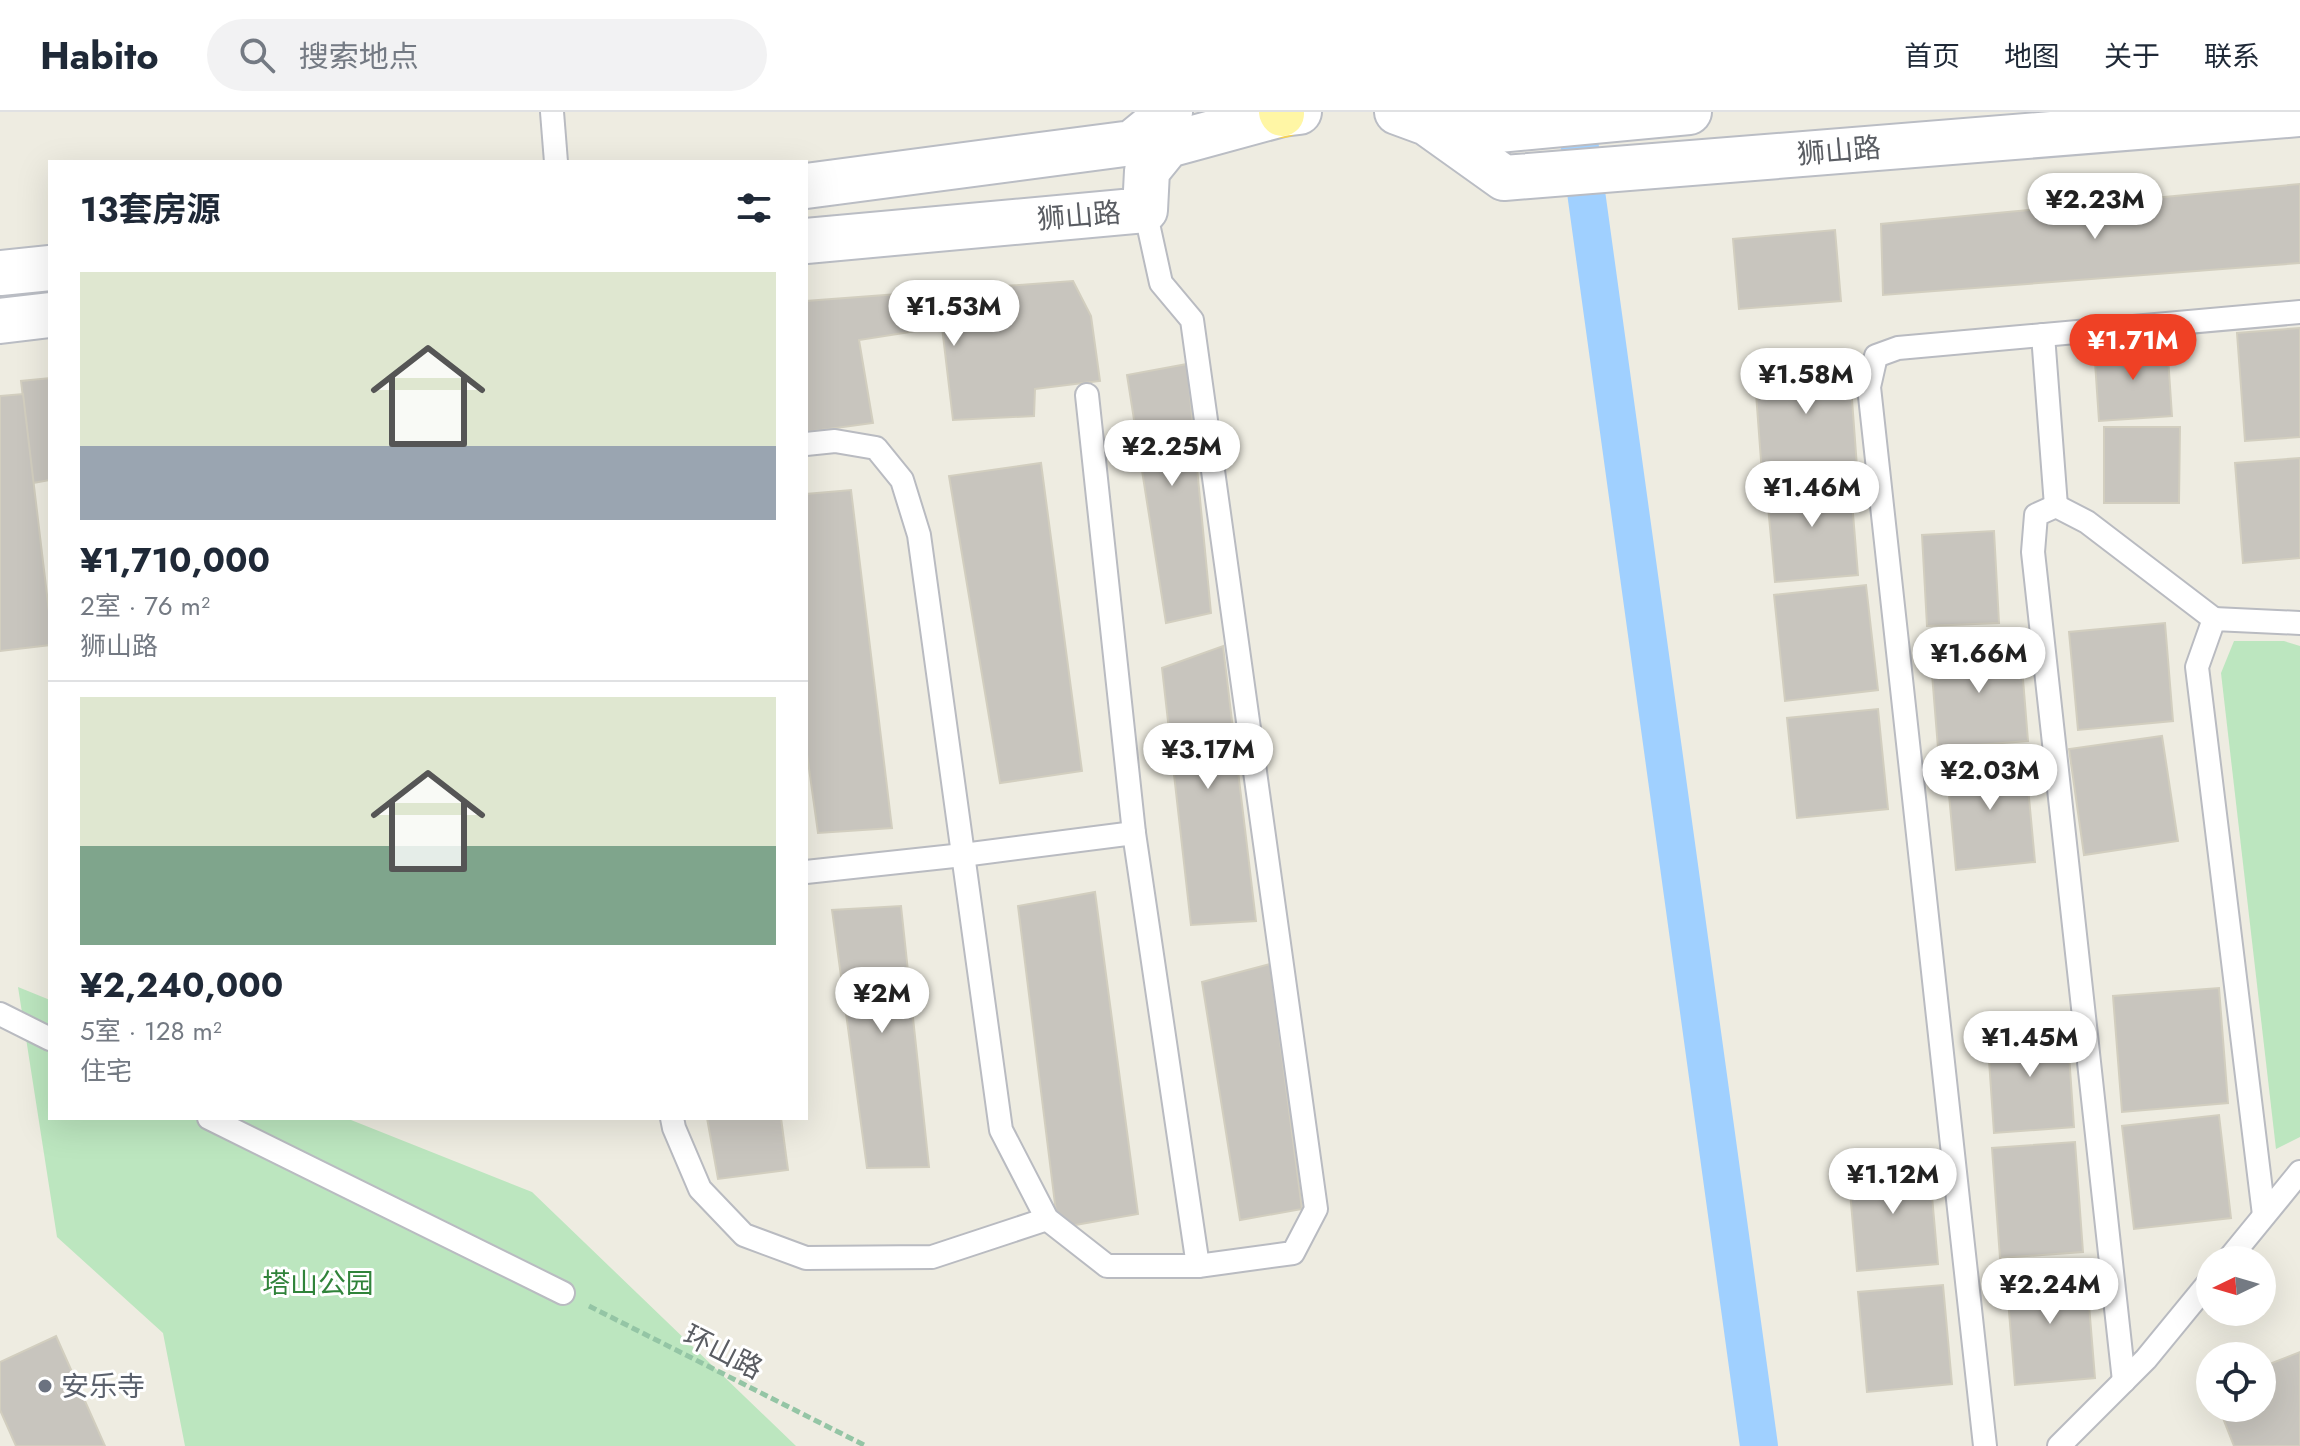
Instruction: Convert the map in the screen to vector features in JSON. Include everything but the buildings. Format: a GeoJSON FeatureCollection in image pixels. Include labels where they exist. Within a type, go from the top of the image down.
{"type":"FeatureCollection","features":[{"type":"Feature","properties":{"kind":"main road"},"geometry":{"type":"LineString","coordinates":[[808,186],[1132,143],[1170,112]]}},
{"type":"Feature","properties":{"kind":"main road","name":"狮山路"},"geometry":{"type":"LineString","coordinates":[[1397,112],[1427,123],[1504,178],[2300,114]]}},
{"type":"Feature","properties":{"kind":"main road","name":"狮山路"},"geometry":{"type":"LineString","coordinates":[[808,241],[1145,210],[1147,171],[1168,145],[1287,113]]}},
{"type":"Feature","properties":{"kind":"main road"},"geometry":{"type":"LineString","coordinates":[[1480,121],[1672,114]]}},
{"type":"Feature","properties":{"kind":"main road"},"geometry":{"type":"LineString","coordinates":[[0,273],[48,268]]}},
{"type":"Feature","properties":{"kind":"main road"},"geometry":{"type":"LineString","coordinates":[[0,321],[48,315]]}},
{"type":"Feature","properties":{"kind":"lane"},"geometry":{"type":"LineString","coordinates":[[552,112],[556,160]]}},
{"type":"Feature","properties":{"kind":"lane"},"geometry":{"type":"LineString","coordinates":[[808,444],[835,441],[876,448],[902,480],[919,535],[1001,1130],[1047,1219],[1107,1266],[1198,1266],[1293,1253],[1316,1209],[1192,320],[1161,283],[1145,210]]}},
{"type":"Feature","properties":{"kind":"lane"},"geometry":{"type":"LineString","coordinates":[[1985,1446],[1869,387],[1876,356],[1898,348],[2300,312]]}},
{"type":"Feature","properties":{"kind":"lane"},"geometry":{"type":"LineString","coordinates":[[2043,335],[2056,506]]}},
{"type":"Feature","properties":{"kind":"lane"},"geometry":{"type":"LineString","coordinates":[[1087,395],[1134,833],[1198,1266]]}},
{"type":"Feature","properties":{"kind":"lane"},"geometry":{"type":"LineString","coordinates":[[2056,506],[2087,522],[2214,619],[2300,623]]}},
{"type":"Feature","properties":{"kind":"lane"},"geometry":{"type":"LineString","coordinates":[[2056,506],[2036,515],[2033,552],[2124,1381]]}},
{"type":"Feature","properties":{"kind":"lane"},"geometry":{"type":"LineString","coordinates":[[2214,619],[2197,667],[2264,1215]]}},
{"type":"Feature","properties":{"kind":"lane"},"geometry":{"type":"LineString","coordinates":[[808,872],[1134,833]]}},
{"type":"Feature","properties":{"kind":"lane"},"geometry":{"type":"LineString","coordinates":[[0,1014],[48,1038]]}},
{"type":"Feature","properties":{"kind":"lane"},"geometry":{"type":"LineString","coordinates":[[213,1120],[563,1293]]}},
{"type":"Feature","properties":{"kind":"lane"},"geometry":{"type":"LineString","coordinates":[[672,1120],[700,1189],[744,1235],[806,1258],[932,1257],[1047,1219]]}},
{"type":"Feature","properties":{"kind":"lane"},"geometry":{"type":"LineString","coordinates":[[2239,1246],[2300,1172]]}},
{"type":"Feature","properties":{"kind":"lane"},"geometry":{"type":"LineString","coordinates":[[2059,1446],[2146,1359],[2196,1298]]}},
{"type":"Feature","properties":{"kind":"path","name":"环山路"},"geometry":{"type":"LineString","coordinates":[[563,1293],[866,1446]]}},
{"type":"Feature","properties":{"kind":"green space"},"geometry":{"type":"Polygon","coordinates":[[[2234,641],[2284,641],[2300,646],[2300,1137],[2276,1149],[2221,673],[2234,641]]]}},
{"type":"Feature","properties":{"kind":"green space","name":"塔山公园"},"geometry":{"type":"Polygon","coordinates":[[[18,987],[48,999],[48,1120],[351,1120],[532,1192],[796,1446],[185,1446],[163,1333],[57,1237],[18,987]]]}},
{"type":"Feature","properties":{"kind":"waterway"},"geometry":{"type":"LineString","coordinates":[[1575,112],[1759,1446]]}},
{"type":"Feature","properties":{"kind":"place","name":"安乐寺"},"geometry":{"type":"Point","coordinates":[45,1386]}}]}
